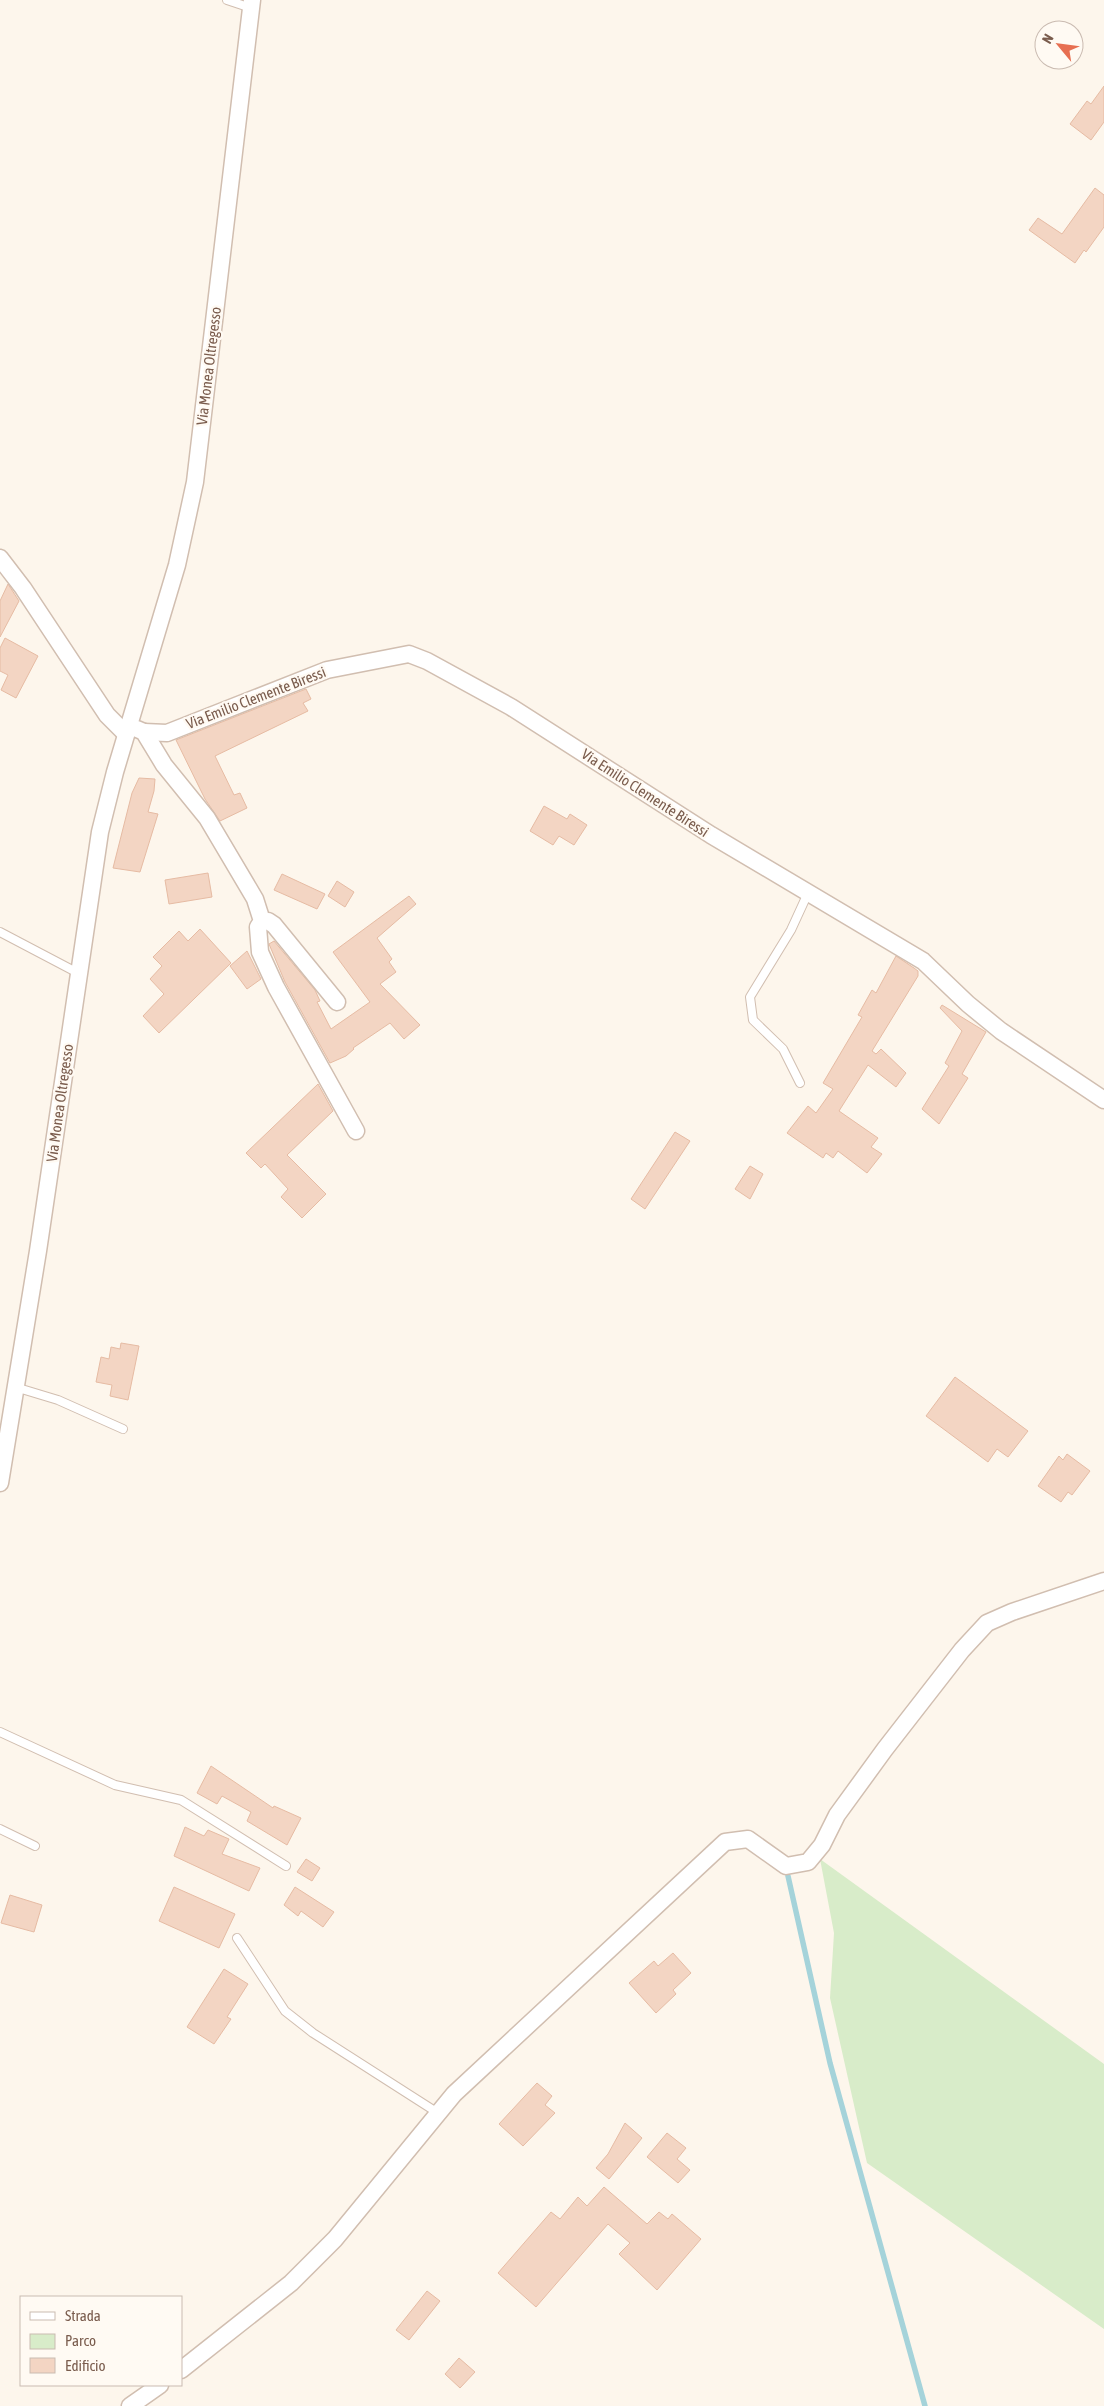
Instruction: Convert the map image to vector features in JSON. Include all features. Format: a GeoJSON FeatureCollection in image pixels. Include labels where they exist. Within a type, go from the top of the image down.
{"type":"FeatureCollection","features":[{"type":"Feature","properties":{"kind":"street","name":"Via Monea Oltregesso"},"geometry":{"type":"LineString","coordinates":[[0,1483],[38,1252],[100,832],[127,729],[177,565],[195,482],[251,4]]}},
{"type":"Feature","properties":{"kind":"street"},"geometry":{"type":"LineString","coordinates":[[0,558],[24,588],[107,715],[127,729],[144,732],[164,765],[207,818],[255,899],[262,920],[258,927],[260,952],[276,987],[356,1131]]}},
{"type":"Feature","properties":{"kind":"street","name":"Via Emilio Clemente Biressi"},"geometry":{"type":"LineString","coordinates":[[144,732],[166,733],[327,670],[409,654],[427,661],[511,707],[711,835],[923,961],[968,1004],[1001,1031],[1104,1100]]}},
{"type":"Feature","properties":{"kind":"street"},"geometry":{"type":"LineString","coordinates":[[156,750],[166,733]]}},
{"type":"Feature","properties":{"kind":"street"},"geometry":{"type":"LineString","coordinates":[[262,920],[274,925],[337,1002]]}},
{"type":"Feature","properties":{"kind":"street"},"geometry":{"type":"LineString","coordinates":[[182,2369],[291,2283],[335,2239],[454,2094],[725,1842],[748,1839],[786,1866],[808,1862],[822,1845],[837,1815],[884,1749],[962,1650],[987,1623],[1012,1612],[1104,1581]]}},
{"type":"Feature","properties":{"kind":"street"},"geometry":{"type":"LineString","coordinates":[[130,2406],[159,2386]]}},
{"type":"Feature","properties":{"kind":"lane"},"geometry":{"type":"LineString","coordinates":[[227,0],[251,4]]}},
{"type":"Feature","properties":{"kind":"lane"},"geometry":{"type":"LineString","coordinates":[[800,1083],[783,1049],[753,1020],[750,997],[791,930],[808,893]]}},
{"type":"Feature","properties":{"kind":"lane"},"geometry":{"type":"LineString","coordinates":[[0,932],[78,973]]}},
{"type":"Feature","properties":{"kind":"lane"},"geometry":{"type":"LineString","coordinates":[[15,1387],[58,1400],[123,1429]]}},
{"type":"Feature","properties":{"kind":"lane"},"geometry":{"type":"LineString","coordinates":[[0,1732],[115,1785],[181,1800],[286,1866]]}},
{"type":"Feature","properties":{"kind":"lane"},"geometry":{"type":"LineString","coordinates":[[0,1829],[35,1846]]}},
{"type":"Feature","properties":{"kind":"lane"},"geometry":{"type":"LineString","coordinates":[[237,1938],[285,2011],[313,2033],[438,2113]]}},
{"type":"Feature","properties":{"kind":"green space"},"geometry":{"type":"Polygon","coordinates":[[[820,1859],[1104,2064],[1104,2329],[867,2163],[830,1998],[834,1933],[820,1859]]]}},
{"type":"Feature","properties":{"kind":"building"},"geometry":{"type":"Polygon","coordinates":[[[1104,86],[1104,122],[1091,140],[1070,124],[1087,101],[1091,104],[1104,86]]]}},
{"type":"Feature","properties":{"kind":"building"},"geometry":{"type":"Polygon","coordinates":[[[1095,188],[1104,195],[1104,227],[1086,252],[1084,250],[1075,263],[1029,230],[1038,218],[1062,234],[1095,188]]]}},
{"type":"Feature","properties":{"kind":"building"},"geometry":{"type":"Polygon","coordinates":[[[8,584],[19,601],[0,637],[0,601],[8,584]]]}},
{"type":"Feature","properties":{"kind":"building"},"geometry":{"type":"Polygon","coordinates":[[[5,638],[38,656],[16,698],[1,690],[8,675],[0,671],[0,648],[5,638]]]}},
{"type":"Feature","properties":{"kind":"building"},"geometry":{"type":"Polygon","coordinates":[[[306,689],[311,699],[303,703],[308,711],[215,756],[234,795],[240,793],[247,808],[220,821],[205,799],[176,740],[306,689]]]}},
{"type":"Feature","properties":{"kind":"building"},"geometry":{"type":"Polygon","coordinates":[[[139,778],[155,779],[154,791],[148,812],[158,814],[140,872],[113,868],[132,793],[139,778]]]}},
{"type":"Feature","properties":{"kind":"building"},"geometry":{"type":"Polygon","coordinates":[[[544,806],[567,819],[570,814],[587,825],[574,845],[559,836],[553,845],[530,831],[544,806]]]}},
{"type":"Feature","properties":{"kind":"building"},"geometry":{"type":"Polygon","coordinates":[[[208,873],[212,897],[169,904],[165,880],[208,873]]]}},
{"type":"Feature","properties":{"kind":"building"},"geometry":{"type":"Polygon","coordinates":[[[282,874],[325,894],[317,909],[274,890],[282,874]]]}},
{"type":"Feature","properties":{"kind":"building"},"geometry":{"type":"Polygon","coordinates":[[[337,881],[354,892],[345,907],[328,896],[337,881]]]}},
{"type":"Feature","properties":{"kind":"building"},"geometry":{"type":"Polygon","coordinates":[[[409,896],[416,904],[377,938],[392,959],[389,962],[396,972],[380,984],[420,1025],[404,1039],[390,1023],[353,1048],[346,1056],[330,1063],[285,982],[269,944],[274,941],[315,990],[320,1001],[317,1002],[331,1029],[370,1002],[333,952],[409,896]]]}},
{"type":"Feature","properties":{"kind":"building"},"geometry":{"type":"Polygon","coordinates":[[[200,929],[231,963],[159,1033],[143,1016],[164,994],[150,979],[162,966],[153,957],[179,931],[188,941],[200,929]]]}},
{"type":"Feature","properties":{"kind":"building"},"geometry":{"type":"Polygon","coordinates":[[[247,951],[261,979],[247,989],[230,966],[247,951]]]}},
{"type":"Feature","properties":{"kind":"building"},"geometry":{"type":"Polygon","coordinates":[[[896,956],[918,971],[918,976],[872,1051],[876,1054],[881,1049],[906,1073],[896,1087],[868,1065],[839,1111],[878,1138],[871,1147],[882,1154],[867,1173],[838,1151],[833,1158],[826,1153],[823,1158],[787,1133],[808,1106],[816,1113],[833,1089],[823,1083],[862,1017],[858,1015],[872,990],[876,993],[896,956]]]}},
{"type":"Feature","properties":{"kind":"building"},"geometry":{"type":"Polygon","coordinates":[[[942,1005],[986,1032],[962,1074],[968,1078],[939,1124],[922,1109],[949,1066],[945,1063],[962,1031],[940,1008],[942,1005]]]}},
{"type":"Feature","properties":{"kind":"building"},"geometry":{"type":"Polygon","coordinates":[[[318,1084],[333,1111],[287,1155],[326,1194],[302,1218],[281,1197],[288,1189],[265,1164],[261,1168],[246,1153],[318,1084]]]}},
{"type":"Feature","properties":{"kind":"building"},"geometry":{"type":"Polygon","coordinates":[[[675,1132],[690,1141],[645,1209],[631,1199],[675,1132]]]}},
{"type":"Feature","properties":{"kind":"building"},"geometry":{"type":"Polygon","coordinates":[[[750,1166],[763,1174],[750,1199],[735,1189],[750,1166]]]}},
{"type":"Feature","properties":{"kind":"building"},"geometry":{"type":"Polygon","coordinates":[[[121,1343],[139,1346],[128,1400],[110,1396],[112,1385],[96,1382],[101,1357],[109,1359],[111,1347],[120,1349],[121,1343]]]}},
{"type":"Feature","properties":{"kind":"building"},"geometry":{"type":"Polygon","coordinates":[[[955,1377],[1028,1431],[1008,1457],[997,1449],[988,1462],[926,1416],[955,1377]]]}},
{"type":"Feature","properties":{"kind":"building"},"geometry":{"type":"Polygon","coordinates":[[[1067,1454],[1090,1471],[1072,1495],[1068,1492],[1061,1502],[1038,1486],[1059,1456],[1063,1460],[1067,1454]]]}},
{"type":"Feature","properties":{"kind":"building"},"geometry":{"type":"Polygon","coordinates":[[[211,1766],[273,1808],[274,1806],[301,1818],[287,1845],[247,1821],[251,1812],[222,1796],[217,1804],[197,1793],[211,1766]]]}},
{"type":"Feature","properties":{"kind":"building"},"geometry":{"type":"Polygon","coordinates":[[[185,1827],[204,1836],[208,1830],[229,1839],[222,1854],[260,1868],[249,1891],[174,1856],[185,1827]]]}},
{"type":"Feature","properties":{"kind":"building"},"geometry":{"type":"Polygon","coordinates":[[[306,1859],[320,1868],[312,1881],[297,1872],[306,1859]]]}},
{"type":"Feature","properties":{"kind":"building"},"geometry":{"type":"Polygon","coordinates":[[[174,1887],[235,1914],[219,1948],[159,1921],[174,1887]]]}},
{"type":"Feature","properties":{"kind":"building"},"geometry":{"type":"Polygon","coordinates":[[[295,1887],[334,1912],[323,1927],[301,1911],[298,1916],[284,1905],[295,1887]]]}},
{"type":"Feature","properties":{"kind":"building"},"geometry":{"type":"Polygon","coordinates":[[[10,1895],[42,1905],[34,1932],[1,1923],[10,1895]]]}},
{"type":"Feature","properties":{"kind":"building"},"geometry":{"type":"Polygon","coordinates":[[[673,1953],[691,1973],[673,1990],[676,1994],[656,2013],[629,1983],[654,1961],[658,1966],[673,1953]]]}},
{"type":"Feature","properties":{"kind":"building"},"geometry":{"type":"Polygon","coordinates":[[[224,1969],[248,1984],[227,2017],[231,2019],[214,2044],[187,2027],[224,1969]]]}},
{"type":"Feature","properties":{"kind":"building"},"geometry":{"type":"Polygon","coordinates":[[[537,2083],[552,2096],[545,2105],[555,2113],[523,2146],[499,2124],[537,2083]]]}},
{"type":"Feature","properties":{"kind":"building"},"geometry":{"type":"Polygon","coordinates":[[[625,2123],[642,2138],[609,2179],[596,2168],[608,2154],[625,2123]]]}},
{"type":"Feature","properties":{"kind":"building"},"geometry":{"type":"Polygon","coordinates":[[[667,2133],[686,2148],[677,2159],[690,2170],[678,2183],[647,2157],[667,2133]]]}},
{"type":"Feature","properties":{"kind":"building"},"geometry":{"type":"Polygon","coordinates":[[[604,2187],[647,2224],[659,2212],[668,2219],[672,2214],[701,2239],[657,2290],[619,2254],[630,2243],[608,2224],[536,2307],[498,2273],[551,2212],[560,2219],[578,2197],[587,2206],[604,2187]]]}},
{"type":"Feature","properties":{"kind":"building"},"geometry":{"type":"Polygon","coordinates":[[[427,2291],[440,2301],[409,2340],[396,2330],[427,2291]]]}},
{"type":"Feature","properties":{"kind":"building"},"geometry":{"type":"Polygon","coordinates":[[[459,2358],[475,2372],[460,2388],[445,2374],[459,2358]]]}},
{"type":"Feature","properties":{"kind":"waterway"},"geometry":{"type":"LineString","coordinates":[[788,1876],[830,2063],[925,2406]]}}]}
